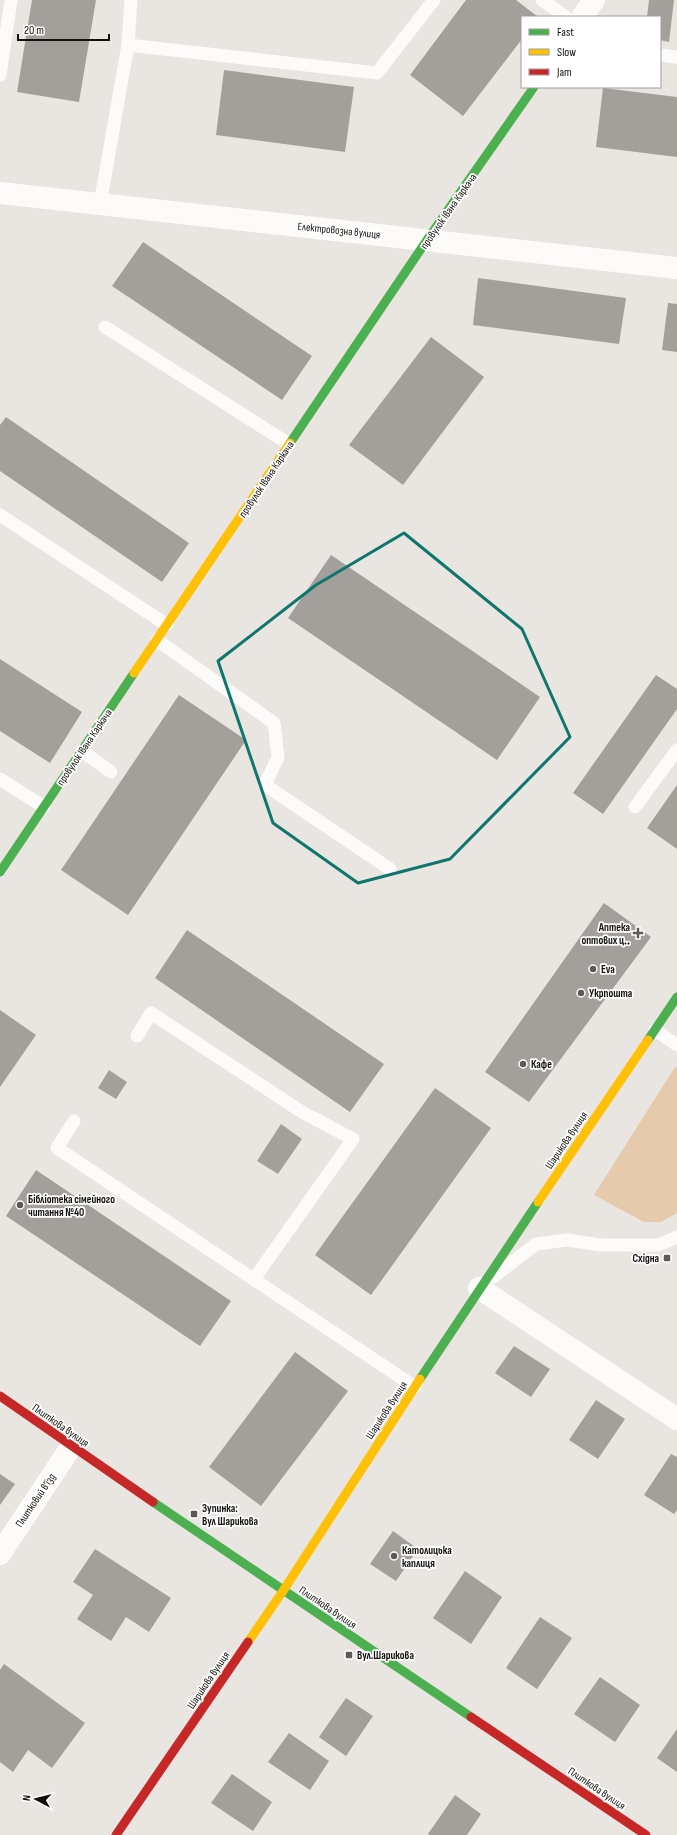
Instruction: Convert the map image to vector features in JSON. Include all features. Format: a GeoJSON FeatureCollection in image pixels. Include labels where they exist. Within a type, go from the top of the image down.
{"type":"FeatureCollection","features":[{"type":"Feature","properties":{"kind":"street"},"geometry":{"type":"LineString","coordinates":[[583,16],[594,0]]}},
{"type":"Feature","properties":{"kind":"street","name":"провулок Івана Каркача"},"geometry":{"type":"LineString","coordinates":[[0,872],[427,240],[533,88]]}},
{"type":"Feature","properties":{"kind":"street","name":"Електровозна вулиця"},"geometry":{"type":"LineString","coordinates":[[0,193],[677,268]]}},
{"type":"Feature","properties":{"kind":"street","name":"Шарикова вулиця"},"geometry":{"type":"LineString","coordinates":[[116,1835],[283,1591],[479,1288],[677,998]]}},
{"type":"Feature","properties":{"kind":"street"},"geometry":{"type":"LineString","coordinates":[[479,1288],[677,1419]]}},
{"type":"Feature","properties":{"kind":"street","name":"Плиткова вулиця"},"geometry":{"type":"LineString","coordinates":[[0,1396],[71,1447],[646,1835]]}},
{"type":"Feature","properties":{"kind":"street","name":"Плитковий в’їзд"},"geometry":{"type":"LineString","coordinates":[[0,1554],[71,1447]]}},
{"type":"Feature","properties":{"kind":"lane"},"geometry":{"type":"LineString","coordinates":[[0,75],[11,0]]}},
{"type":"Feature","properties":{"kind":"lane"},"geometry":{"type":"LineString","coordinates":[[100,204],[128,45],[131,0]]}},
{"type":"Feature","properties":{"kind":"lane"},"geometry":{"type":"LineString","coordinates":[[128,45],[377,73],[434,0]]}},
{"type":"Feature","properties":{"kind":"lane"},"geometry":{"type":"LineString","coordinates":[[542,0],[565,16]]}},
{"type":"Feature","properties":{"kind":"lane"},"geometry":{"type":"LineString","coordinates":[[661,55],[677,56]]}},
{"type":"Feature","properties":{"kind":"lane"},"geometry":{"type":"LineString","coordinates":[[105,327],[290,444]]}},
{"type":"Feature","properties":{"kind":"lane"},"geometry":{"type":"LineString","coordinates":[[0,515],[167,625]]}},
{"type":"Feature","properties":{"kind":"lane"},"geometry":{"type":"LineString","coordinates":[[157,640],[274,723],[278,758],[265,785],[390,869]]}},
{"type":"Feature","properties":{"kind":"lane"},"geometry":{"type":"LineString","coordinates":[[636,807],[677,750]]}},
{"type":"Feature","properties":{"kind":"lane"},"geometry":{"type":"LineString","coordinates":[[82,751],[111,772]]}},
{"type":"Feature","properties":{"kind":"lane"},"geometry":{"type":"LineString","coordinates":[[0,779],[44,807]]}},
{"type":"Feature","properties":{"kind":"lane"},"geometry":{"type":"LineString","coordinates":[[137,1036],[151,1013],[302,1112],[353,1139],[254,1279]]}},
{"type":"Feature","properties":{"kind":"lane"},"geometry":{"type":"LineString","coordinates":[[655,1030],[677,1045]]}},
{"type":"Feature","properties":{"kind":"lane"},"geometry":{"type":"LineString","coordinates":[[74,1121],[57,1148],[415,1387]]}},
{"type":"Feature","properties":{"kind":"lane"},"geometry":{"type":"LineString","coordinates":[[479,1288],[536,1244],[567,1240],[601,1245],[658,1245],[677,1237]]}},
{"type":"Feature","properties":{"kind":"highlighted area"},"geometry":{"type":"Polygon","coordinates":[[[404,533],[522,629],[570,737],[450,859],[358,883],[273,823],[218,661],[316,585],[404,533]]]}},
{"type":"Feature","properties":{"kind":"shaded area"},"geometry":{"type":"Polygon","coordinates":[[[675,1067],[677,1068],[677,1213],[661,1222],[644,1222],[594,1195],[675,1067]]]}},
{"type":"Feature","properties":{"kind":"building"},"geometry":{"type":"Polygon","coordinates":[[[32,0],[96,0],[79,102],[17,92],[32,0]]]}},
{"type":"Feature","properties":{"kind":"building"},"geometry":{"type":"Polygon","coordinates":[[[466,0],[516,0],[537,16],[521,16],[521,40],[463,116],[410,75],[466,0]]]}},
{"type":"Feature","properties":{"kind":"building"},"geometry":{"type":"Polygon","coordinates":[[[649,0],[674,0],[669,42],[661,40],[661,16],[647,16],[649,0]]]}},
{"type":"Feature","properties":{"kind":"building"},"geometry":{"type":"Polygon","coordinates":[[[224,70],[354,87],[345,152],[216,135],[224,70]]]}},
{"type":"Feature","properties":{"kind":"building"},"geometry":{"type":"Polygon","coordinates":[[[603,88],[677,97],[677,157],[596,147],[603,88]]]}},
{"type":"Feature","properties":{"kind":"building"},"geometry":{"type":"Polygon","coordinates":[[[143,242],[312,356],[282,400],[112,286],[143,242]]]}},
{"type":"Feature","properties":{"kind":"building"},"geometry":{"type":"Polygon","coordinates":[[[478,278],[626,298],[619,344],[473,325],[478,278]]]}},
{"type":"Feature","properties":{"kind":"building"},"geometry":{"type":"Polygon","coordinates":[[[668,303],[677,304],[677,352],[662,350],[668,303]]]}},
{"type":"Feature","properties":{"kind":"building"},"geometry":{"type":"Polygon","coordinates":[[[431,337],[484,377],[403,485],[349,445],[431,337]]]}},
{"type":"Feature","properties":{"kind":"building"},"geometry":{"type":"Polygon","coordinates":[[[6,417],[189,543],[162,582],[0,471],[0,425],[6,417]]]}},
{"type":"Feature","properties":{"kind":"building"},"geometry":{"type":"Polygon","coordinates":[[[331,555],[540,697],[497,760],[288,618],[331,555]]]}},
{"type":"Feature","properties":{"kind":"building"},"geometry":{"type":"Polygon","coordinates":[[[0,659],[82,712],[50,763],[0,731],[0,659]]]}},
{"type":"Feature","properties":{"kind":"building"},"geometry":{"type":"Polygon","coordinates":[[[656,675],[677,689],[677,709],[603,814],[573,793],[656,675]]]}},
{"type":"Feature","properties":{"kind":"building"},"geometry":{"type":"Polygon","coordinates":[[[179,695],[246,740],[128,915],[61,870],[179,695]]]}},
{"type":"Feature","properties":{"kind":"building"},"geometry":{"type":"Polygon","coordinates":[[[677,785],[677,849],[647,828],[677,785]]]}},
{"type":"Feature","properties":{"kind":"building"},"geometry":{"type":"Polygon","coordinates":[[[604,903],[651,937],[529,1102],[485,1072],[604,903]]]}},
{"type":"Feature","properties":{"kind":"building"},"geometry":{"type":"Polygon","coordinates":[[[187,930],[384,1064],[350,1112],[155,978],[187,930]]]}},
{"type":"Feature","properties":{"kind":"building"},"geometry":{"type":"Polygon","coordinates":[[[0,1010],[36,1035],[0,1087],[0,1010]]]}},
{"type":"Feature","properties":{"kind":"building"},"geometry":{"type":"Polygon","coordinates":[[[109,1070],[127,1082],[116,1099],[98,1088],[109,1070]]]}},
{"type":"Feature","properties":{"kind":"building"},"geometry":{"type":"Polygon","coordinates":[[[435,1088],[491,1128],[371,1295],[315,1255],[435,1088]]]}},
{"type":"Feature","properties":{"kind":"building"},"geometry":{"type":"Polygon","coordinates":[[[281,1124],[302,1139],[278,1174],[257,1161],[281,1124]]]}},
{"type":"Feature","properties":{"kind":"building"},"geometry":{"type":"Polygon","coordinates":[[[36,1170],[231,1301],[200,1346],[6,1216],[36,1170]]]}},
{"type":"Feature","properties":{"kind":"building"},"geometry":{"type":"Polygon","coordinates":[[[514,1346],[550,1369],[531,1397],[495,1373],[514,1346]]]}},
{"type":"Feature","properties":{"kind":"building"},"geometry":{"type":"Polygon","coordinates":[[[295,1352],[348,1391],[261,1506],[209,1467],[295,1352]]]}},
{"type":"Feature","properties":{"kind":"building"},"geometry":{"type":"Polygon","coordinates":[[[596,1400],[625,1419],[598,1459],[569,1440],[596,1400]]]}},
{"type":"Feature","properties":{"kind":"building"},"geometry":{"type":"Polygon","coordinates":[[[671,1454],[677,1457],[677,1510],[674,1514],[644,1495],[671,1454]]]}},
{"type":"Feature","properties":{"kind":"building"},"geometry":{"type":"Polygon","coordinates":[[[0,1474],[15,1484],[0,1505],[0,1474]]]}},
{"type":"Feature","properties":{"kind":"building","name":"Католицька каплиця"},"geometry":{"type":"Polygon","coordinates":[[[393,1531],[418,1549],[396,1581],[370,1564],[393,1531]]]}},
{"type":"Feature","properties":{"kind":"building"},"geometry":{"type":"Polygon","coordinates":[[[95,1549],[171,1598],[149,1632],[126,1617],[111,1641],[77,1619],[93,1595],[73,1582],[95,1549]]]}},
{"type":"Feature","properties":{"kind":"building"},"geometry":{"type":"Polygon","coordinates":[[[465,1571],[502,1597],[471,1644],[433,1618],[465,1571]]]}},
{"type":"Feature","properties":{"kind":"building"},"geometry":{"type":"Polygon","coordinates":[[[540,1617],[572,1638],[537,1689],[506,1668],[540,1617]]]}},
{"type":"Feature","properties":{"kind":"building"},"geometry":{"type":"Polygon","coordinates":[[[4,1664],[85,1723],[52,1768],[28,1750],[13,1772],[0,1762],[0,1670],[4,1664]]]}},
{"type":"Feature","properties":{"kind":"building"},"geometry":{"type":"Polygon","coordinates":[[[600,1677],[640,1705],[615,1742],[574,1714],[600,1677]]]}},
{"type":"Feature","properties":{"kind":"building"},"geometry":{"type":"Polygon","coordinates":[[[346,1698],[373,1716],[346,1756],[319,1737],[346,1698]]]}},
{"type":"Feature","properties":{"kind":"building"},"geometry":{"type":"Polygon","coordinates":[[[677,1729],[677,1772],[657,1758],[677,1729]]]}},
{"type":"Feature","properties":{"kind":"building"},"geometry":{"type":"Polygon","coordinates":[[[289,1733],[329,1761],[310,1790],[268,1762],[289,1733]]]}},
{"type":"Feature","properties":{"kind":"building"},"geometry":{"type":"Polygon","coordinates":[[[232,1774],[272,1802],[253,1831],[211,1803],[232,1774]]]}},
{"type":"Feature","properties":{"kind":"building"},"geometry":{"type":"Polygon","coordinates":[[[455,1795],[481,1814],[467,1835],[429,1835],[428,1834],[455,1795]]]}},
{"type":"Feature","properties":{"kind":"traffic: fast"},"geometry":{"type":"LineString","coordinates":[[290,443],[427,240],[533,88]]}},
{"type":"Feature","properties":{"kind":"traffic: fast"},"geometry":{"type":"LineString","coordinates":[[0,872],[134,673]]}},
{"type":"Feature","properties":{"kind":"traffic: fast"},"geometry":{"type":"LineString","coordinates":[[648,1040],[677,997]]}},
{"type":"Feature","properties":{"kind":"traffic: fast"},"geometry":{"type":"LineString","coordinates":[[420,1379],[538,1202]]}},
{"type":"Feature","properties":{"kind":"traffic: fast"},"geometry":{"type":"LineString","coordinates":[[153,1502],[471,1717]]}},
{"type":"Feature","properties":{"kind":"traffic: slow"},"geometry":{"type":"LineString","coordinates":[[134,673],[290,443]]}},
{"type":"Feature","properties":{"kind":"traffic: slow"},"geometry":{"type":"LineString","coordinates":[[538,1202],[648,1040]]}},
{"type":"Feature","properties":{"kind":"traffic: slow"},"geometry":{"type":"LineString","coordinates":[[248,1642],[283,1591],[420,1379]]}},
{"type":"Feature","properties":{"kind":"traffic: jam"},"geometry":{"type":"LineString","coordinates":[[0,1396],[153,1502]]}},
{"type":"Feature","properties":{"kind":"traffic: jam"},"geometry":{"type":"LineString","coordinates":[[116,1835],[248,1642]]}},
{"type":"Feature","properties":{"kind":"traffic: jam"},"geometry":{"type":"LineString","coordinates":[[471,1717],[646,1835]]}},
{"type":"Feature","properties":{"kind":"place","name":"Аптека оптових ц‥"},"geometry":{"type":"Point","coordinates":[638,933]}},
{"type":"Feature","properties":{"kind":"place","name":"Eva"},"geometry":{"type":"Point","coordinates":[593,969]}},
{"type":"Feature","properties":{"kind":"place","name":"Укрпошта"},"geometry":{"type":"Point","coordinates":[581,993]}},
{"type":"Feature","properties":{"kind":"place","name":"Кафе"},"geometry":{"type":"Point","coordinates":[523,1064]}},
{"type":"Feature","properties":{"kind":"place","name":"Бібліотека сімейного читання №40"},"geometry":{"type":"Point","coordinates":[20,1205]}},
{"type":"Feature","properties":{"kind":"place","name":"Східна"},"geometry":{"type":"Point","coordinates":[667,1258]}},
{"type":"Feature","properties":{"kind":"place","name":"Зупинка: Вул Шарикова"},"geometry":{"type":"Point","coordinates":[194,1514]}},
{"type":"Feature","properties":{"kind":"place","name":"Католицька каплиця"},"geometry":{"type":"Point","coordinates":[394,1556]}},
{"type":"Feature","properties":{"kind":"place","name":"Вул.Шарикова"},"geometry":{"type":"Point","coordinates":[349,1655]}}]}
